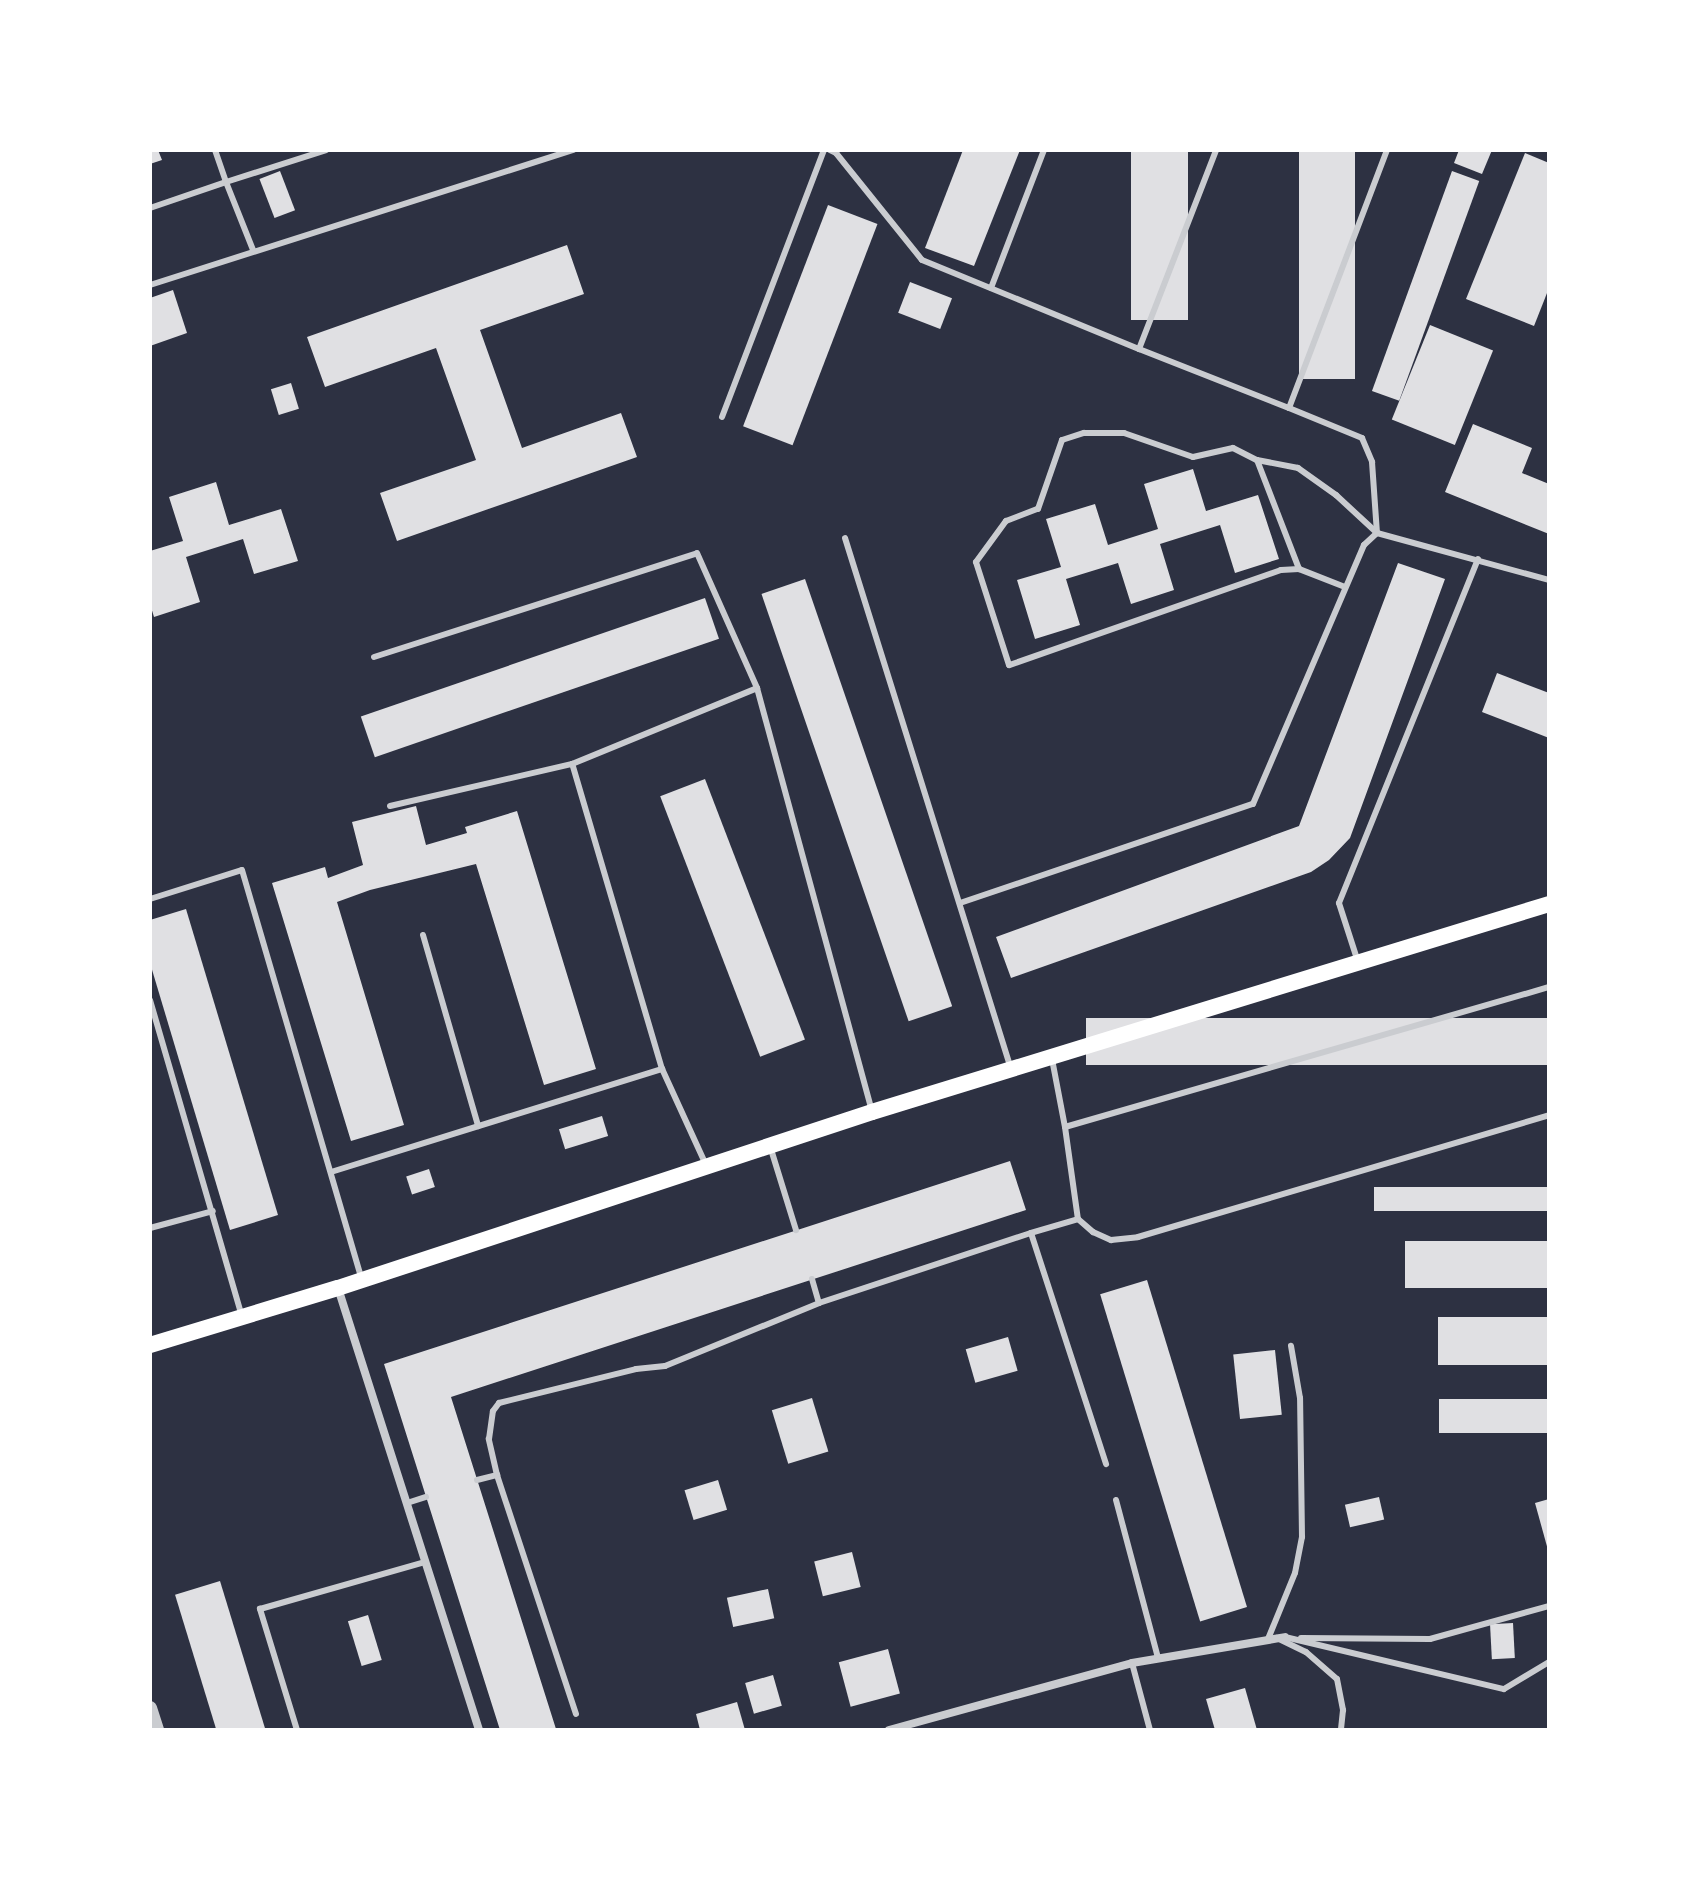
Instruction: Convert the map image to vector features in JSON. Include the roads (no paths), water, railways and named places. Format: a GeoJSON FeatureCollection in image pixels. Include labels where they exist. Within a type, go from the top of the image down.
{"type":"FeatureCollection","features":[{"type":"Feature","properties":{"kind":"main road"},"geometry":{"type":"LineString","coordinates":[[150,1345],[338,1288],[872,1112],[1549,904]]}},
{"type":"Feature","properties":{"kind":"street"},"geometry":{"type":"LineString","coordinates":[[338,1288],[479,1730]]}},
{"type":"Feature","properties":{"kind":"street"},"geometry":{"type":"LineString","coordinates":[[889,1730],[1132,1663],[1277,1638]]}},
{"type":"Feature","properties":{"kind":"street"},"geometry":{"type":"LineString","coordinates":[[150,1708],[157,1730]]}},
{"type":"Feature","properties":{"kind":"lane"},"geometry":{"type":"LineString","coordinates":[[215,150],[253,250]]}},
{"type":"Feature","properties":{"kind":"lane"},"geometry":{"type":"LineString","coordinates":[[150,208],[326,150]]}},
{"type":"Feature","properties":{"kind":"lane"},"geometry":{"type":"LineString","coordinates":[[150,285],[574,150]]}},
{"type":"Feature","properties":{"kind":"lane"},"geometry":{"type":"LineString","coordinates":[[722,417],[827,150],[836,153],[922,260],[1362,438],[1372,462],[1377,533]]}},
{"type":"Feature","properties":{"kind":"lane"},"geometry":{"type":"LineString","coordinates":[[991,288],[1044,150]]}},
{"type":"Feature","properties":{"kind":"lane"},"geometry":{"type":"LineString","coordinates":[[1139,349],[1216,150]]}},
{"type":"Feature","properties":{"kind":"lane"},"geometry":{"type":"LineString","coordinates":[[1289,408],[1387,150]]}},
{"type":"Feature","properties":{"kind":"lane"},"geometry":{"type":"LineString","coordinates":[[1345,587],[1299,569],[1281,570],[1009,665],[976,562],[1006,521],[1038,509],[1062,440],[1084,433],[1124,433],[1193,457],[1233,448],[1257,460],[1298,468],[1336,495],[1377,533],[1549,580]]}},
{"type":"Feature","properties":{"kind":"lane"},"geometry":{"type":"LineString","coordinates":[[1257,460],[1299,569]]}},
{"type":"Feature","properties":{"kind":"lane"},"geometry":{"type":"LineString","coordinates":[[960,903],[1253,804],[1364,545],[1377,533]]}},
{"type":"Feature","properties":{"kind":"lane"},"geometry":{"type":"LineString","coordinates":[[845,538],[1011,1071]]}},
{"type":"Feature","properties":{"kind":"lane"},"geometry":{"type":"LineString","coordinates":[[374,657],[697,553],[757,688],[872,1112]]}},
{"type":"Feature","properties":{"kind":"lane"},"geometry":{"type":"LineString","coordinates":[[1359,963],[1339,903],[1478,559]]}},
{"type":"Feature","properties":{"kind":"lane"},"geometry":{"type":"LineString","coordinates":[[390,806],[572,764],[757,688]]}},
{"type":"Feature","properties":{"kind":"lane"},"geometry":{"type":"LineString","coordinates":[[572,764],[662,1069],[707,1166]]}},
{"type":"Feature","properties":{"kind":"lane"},"geometry":{"type":"LineString","coordinates":[[150,899],[242,870],[362,1280]]}},
{"type":"Feature","properties":{"kind":"lane"},"geometry":{"type":"LineString","coordinates":[[423,935],[478,1126]]}},
{"type":"Feature","properties":{"kind":"lane"},"geometry":{"type":"LineString","coordinates":[[1065,1127],[1549,987]]}},
{"type":"Feature","properties":{"kind":"lane"},"geometry":{"type":"LineString","coordinates":[[150,1000],[242,1317]]}},
{"type":"Feature","properties":{"kind":"lane"},"geometry":{"type":"LineString","coordinates":[[1052,1059],[1078,1219],[1093,1232],[1111,1240],[1138,1237],[1549,1115]]}},
{"type":"Feature","properties":{"kind":"lane"},"geometry":{"type":"LineString","coordinates":[[331,1172],[662,1069]]}},
{"type":"Feature","properties":{"kind":"lane"},"geometry":{"type":"LineString","coordinates":[[770,1146],[796,1230]]}},
{"type":"Feature","properties":{"kind":"lane"},"geometry":{"type":"LineString","coordinates":[[150,1228],[213,1211]]}},
{"type":"Feature","properties":{"kind":"lane"},"geometry":{"type":"LineString","coordinates":[[576,1714],[497,1475],[489,1439],[493,1411],[499,1403],[636,1369],[665,1366],[819,1303],[1078,1219]]}},
{"type":"Feature","properties":{"kind":"lane"},"geometry":{"type":"LineString","coordinates":[[1031,1233],[1106,1464]]}},
{"type":"Feature","properties":{"kind":"lane"},"geometry":{"type":"LineString","coordinates":[[812,1279],[819,1303]]}},
{"type":"Feature","properties":{"kind":"lane"},"geometry":{"type":"LineString","coordinates":[[1277,1638],[1302,1537],[1300,1398],[1291,1346]]}},
{"type":"Feature","properties":{"kind":"lane"},"geometry":{"type":"LineString","coordinates":[[477,1480],[497,1475]]}},
{"type":"Feature","properties":{"kind":"lane"},"geometry":{"type":"LineString","coordinates":[[407,1503],[426,1497]]}},
{"type":"Feature","properties":{"kind":"lane"},"geometry":{"type":"LineString","coordinates":[[1116,1500],[1158,1658]]}},
{"type":"Feature","properties":{"kind":"lane"},"geometry":{"type":"LineString","coordinates":[[297,1730],[260,1609],[425,1562]]}},
{"type":"Feature","properties":{"kind":"lane"},"geometry":{"type":"LineString","coordinates":[[1277,1638],[1430,1639],[1549,1606]]}},
{"type":"Feature","properties":{"kind":"lane"},"geometry":{"type":"LineString","coordinates":[[1277,1638],[1504,1689],[1549,1662]]}},
{"type":"Feature","properties":{"kind":"lane"},"geometry":{"type":"LineString","coordinates":[[1277,1638],[1306,1652],[1337,1679],[1343,1710],[1341,1730]]}},
{"type":"Feature","properties":{"kind":"lane"},"geometry":{"type":"LineString","coordinates":[[1132,1663],[1150,1730]]}}]}
